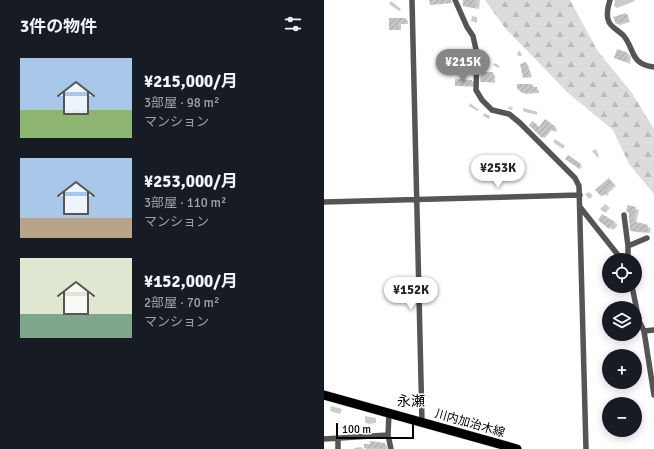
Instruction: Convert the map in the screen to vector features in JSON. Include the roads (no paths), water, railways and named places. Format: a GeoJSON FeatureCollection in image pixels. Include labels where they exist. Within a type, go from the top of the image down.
{"type":"FeatureCollection","features":[{"type":"Feature","properties":{"kind":"main road","name":"川内加治木線"},"geometry":{"type":"LineString","coordinates":[[324,395],[422,422],[489,445],[517,449]]}},
{"type":"Feature","properties":{"kind":"street"},"geometry":{"type":"LineString","coordinates":[[412,0],[422,422]]}},
{"type":"Feature","properties":{"kind":"street"},"geometry":{"type":"LineString","coordinates":[[455,0],[467,27],[473,36],[477,54],[476,90],[482,100],[492,110],[509,114],[520,123],[575,178],[579,186],[586,449]]}},
{"type":"Feature","properties":{"kind":"street"},"geometry":{"type":"LineString","coordinates":[[610,0],[608,11],[609,22],[624,36],[636,59],[646,66],[654,67]]}},
{"type":"Feature","properties":{"kind":"street"},"geometry":{"type":"LineString","coordinates":[[324,202],[580,196]]}},
{"type":"Feature","properties":{"kind":"street"},"geometry":{"type":"LineString","coordinates":[[580,207],[616,253]]}},
{"type":"Feature","properties":{"kind":"street"},"geometry":{"type":"LineString","coordinates":[[624,215],[628,253]]}},
{"type":"Feature","properties":{"kind":"street"},"geometry":{"type":"LineString","coordinates":[[628,246],[647,238]]}},
{"type":"Feature","properties":{"kind":"street"},"geometry":{"type":"LineString","coordinates":[[633,293],[639,321],[644,331],[654,395]]}},
{"type":"Feature","properties":{"kind":"street"},"geometry":{"type":"LineString","coordinates":[[644,331],[654,330]]}},
{"type":"Feature","properties":{"kind":"street"},"geometry":{"type":"LineString","coordinates":[[389,413],[388,435],[391,449]]}},
{"type":"Feature","properties":{"kind":"street"},"geometry":{"type":"LineString","coordinates":[[324,439],[388,435]]}},
{"type":"Feature","properties":{"kind":"street"},"geometry":{"type":"LineString","coordinates":[[338,439],[338,449]]}},
{"type":"Feature","properties":{"kind":"district","name":"永瀬"},"geometry":{"type":"Point","coordinates":[411,401]}}]}
